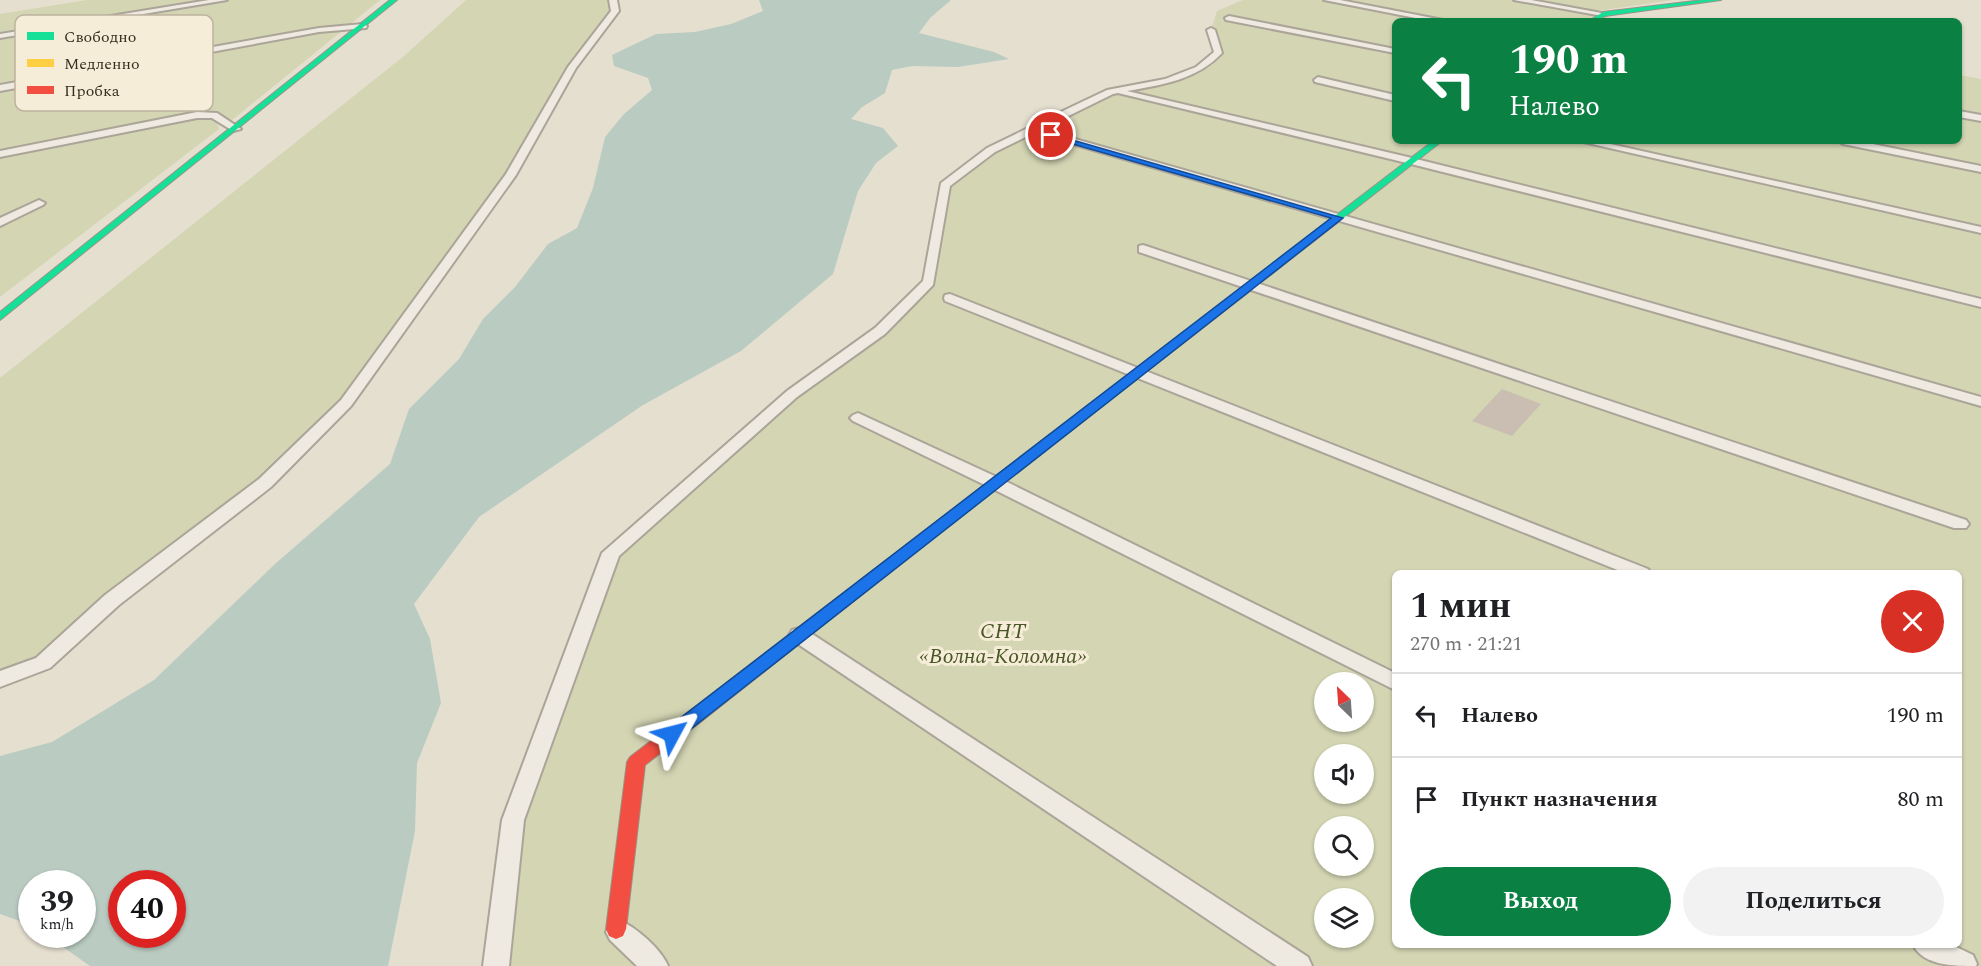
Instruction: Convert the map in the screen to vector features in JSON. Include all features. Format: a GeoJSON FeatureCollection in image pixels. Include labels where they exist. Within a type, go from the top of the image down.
{"type":"FeatureCollection","features":[{"type":"Feature","properties":{"kind":"street"},"geometry":{"type":"LineString","coordinates":[[0,316],[394,0]]}},
{"type":"Feature","properties":{"kind":"street"},"geometry":{"type":"LineString","coordinates":[[1597,17],[1718,0]]}},
{"type":"Feature","properties":{"kind":"street"},"geometry":{"type":"LineString","coordinates":[[616,929],[636,762],[1434,144]]}},
{"type":"Feature","properties":{"kind":"lane"},"geometry":{"type":"LineString","coordinates":[[130,15],[223,0]]}},
{"type":"Feature","properties":{"kind":"lane"},"geometry":{"type":"LineString","coordinates":[[0,679],[43,663],[112,600],[265,483],[346,403],[510,175],[572,67],[615,11],[613,0]]}},
{"type":"Feature","properties":{"kind":"lane"},"geometry":{"type":"LineString","coordinates":[[1328,0],[1427,18]]}},
{"type":"Feature","properties":{"kind":"lane"},"geometry":{"type":"LineString","coordinates":[[1518,0],[1597,17]]}},
{"type":"Feature","properties":{"kind":"lane"},"geometry":{"type":"LineString","coordinates":[[1230,18],[1392,50]]}},
{"type":"Feature","properties":{"kind":"lane"},"geometry":{"type":"LineString","coordinates":[[213,49],[319,30],[363,26]]}},
{"type":"Feature","properties":{"kind":"lane"},"geometry":{"type":"LineString","coordinates":[[496,966],[513,820],[611,552],[792,394],[880,331],[930,282],[945,185],[991,150],[1110,92],[1167,81],[1199,69],[1218,53],[1211,30]]}},
{"type":"Feature","properties":{"kind":"lane"},"geometry":{"type":"LineString","coordinates":[[0,36],[15,34]]}},
{"type":"Feature","properties":{"kind":"lane"},"geometry":{"type":"LineString","coordinates":[[1318,80],[1392,97]]}},
{"type":"Feature","properties":{"kind":"lane"},"geometry":{"type":"LineString","coordinates":[[0,88],[15,85]]}},
{"type":"Feature","properties":{"kind":"lane"},"geometry":{"type":"LineString","coordinates":[[1110,92],[1129,94],[1412,161],[1981,303]]}},
{"type":"Feature","properties":{"kind":"lane"},"geometry":{"type":"LineString","coordinates":[[0,154],[197,115],[214,115],[236,129]]}},
{"type":"Feature","properties":{"kind":"lane"},"geometry":{"type":"LineString","coordinates":[[1962,115],[1981,118]]}},
{"type":"Feature","properties":{"kind":"lane"},"geometry":{"type":"LineString","coordinates":[[1051,135],[1981,402]]}},
{"type":"Feature","properties":{"kind":"lane"},"geometry":{"type":"LineString","coordinates":[[1597,144],[1981,230]]}},
{"type":"Feature","properties":{"kind":"lane"},"geometry":{"type":"LineString","coordinates":[[1858,144],[1981,169]]}},
{"type":"Feature","properties":{"kind":"lane"},"geometry":{"type":"LineString","coordinates":[[0,223],[39,203]]}},
{"type":"Feature","properties":{"kind":"lane"},"geometry":{"type":"LineString","coordinates":[[1143,249],[1960,524]]}},
{"type":"Feature","properties":{"kind":"lane"},"geometry":{"type":"LineString","coordinates":[[950,298],[1139,371],[1635,570]]}},
{"type":"Feature","properties":{"kind":"lane"},"geometry":{"type":"LineString","coordinates":[[858,418],[995,483],[1392,681]]}},
{"type":"Feature","properties":{"kind":"lane"},"geometry":{"type":"LineString","coordinates":[[799,635],[1299,966]]}},
{"type":"Feature","properties":{"kind":"lane"},"geometry":{"type":"LineString","coordinates":[[616,929],[655,966]]}},
{"type":"Feature","properties":{"kind":"lane"},"geometry":{"type":"LineString","coordinates":[[1932,948],[1964,964]]}},
{"type":"Feature","properties":{"kind":"green space"},"geometry":{"type":"Polygon","coordinates":[[[87,0],[380,0],[232,120],[217,123],[219,129],[0,297],[0,14],[87,0]]]}},
{"type":"Feature","properties":{"kind":"green space"},"geometry":{"type":"Polygon","coordinates":[[[466,0],[613,0],[615,11],[572,67],[511,175],[346,403],[265,483],[43,663],[0,679],[0,378],[404,56],[466,0]]]}},
{"type":"Feature","properties":{"kind":"green space","name":"СНТ «Волна-Коломна»"},"geometry":{"type":"Polygon","coordinates":[[[1243,0],[1673,0],[1590,12],[1612,18],[1392,18],[1392,144],[1962,144],[1962,76],[1981,79],[1981,966],[496,966],[513,820],[611,553],[792,394],[880,331],[929,282],[945,185],[991,150],[1110,92],[1167,81],[1199,69],[1218,53],[1211,30],[1217,11],[1243,0]]]}},
{"type":"Feature","properties":{"kind":"shaded area"},"geometry":{"type":"Polygon","coordinates":[[[759,0],[951,0],[930,18],[919,33],[994,52],[1009,59],[958,67],[912,66],[892,70],[885,93],[862,107],[851,119],[883,128],[898,146],[876,163],[858,191],[833,274],[741,351],[643,405],[479,517],[414,604],[430,639],[441,703],[417,763],[415,831],[388,966],[90,966],[64,948],[96,948],[96,870],[18,870],[18,920],[0,914],[0,756],[52,742],[154,680],[275,564],[390,464],[409,409],[459,359],[483,319],[515,287],[548,244],[577,228],[593,188],[605,137],[624,114],[652,90],[648,78],[614,66],[612,55],[656,34],[695,32],[731,24],[763,11],[759,0]]]}},
{"type":"Feature","properties":{"kind":"building"},"geometry":{"type":"Polygon","coordinates":[[[1502,389],[1541,404],[1512,436],[1472,421],[1502,389]]]}},
{"type":"Feature","properties":{"kind":"traffic: fast"},"geometry":{"type":"LineString","coordinates":[[0,317],[394,0]]}},
{"type":"Feature","properties":{"kind":"traffic: fast"},"geometry":{"type":"LineString","coordinates":[[1597,18],[1603,14],[1718,0]]}},
{"type":"Feature","properties":{"kind":"traffic: fast"},"geometry":{"type":"LineString","coordinates":[[923,539],[1434,144]]}},
{"type":"Feature","properties":{"kind":"traffic: slow"},"geometry":{"type":"LineString","coordinates":[[697,715],[923,539]]}},
{"type":"Feature","properties":{"kind":"traffic: jam"},"geometry":{"type":"LineString","coordinates":[[616,929],[636,762],[697,715]]}},
{"type":"Feature","properties":{"kind":"route"},"geometry":{"type":"LineString","coordinates":[[672,734],[1338,218],[1051,135]]}}]}
